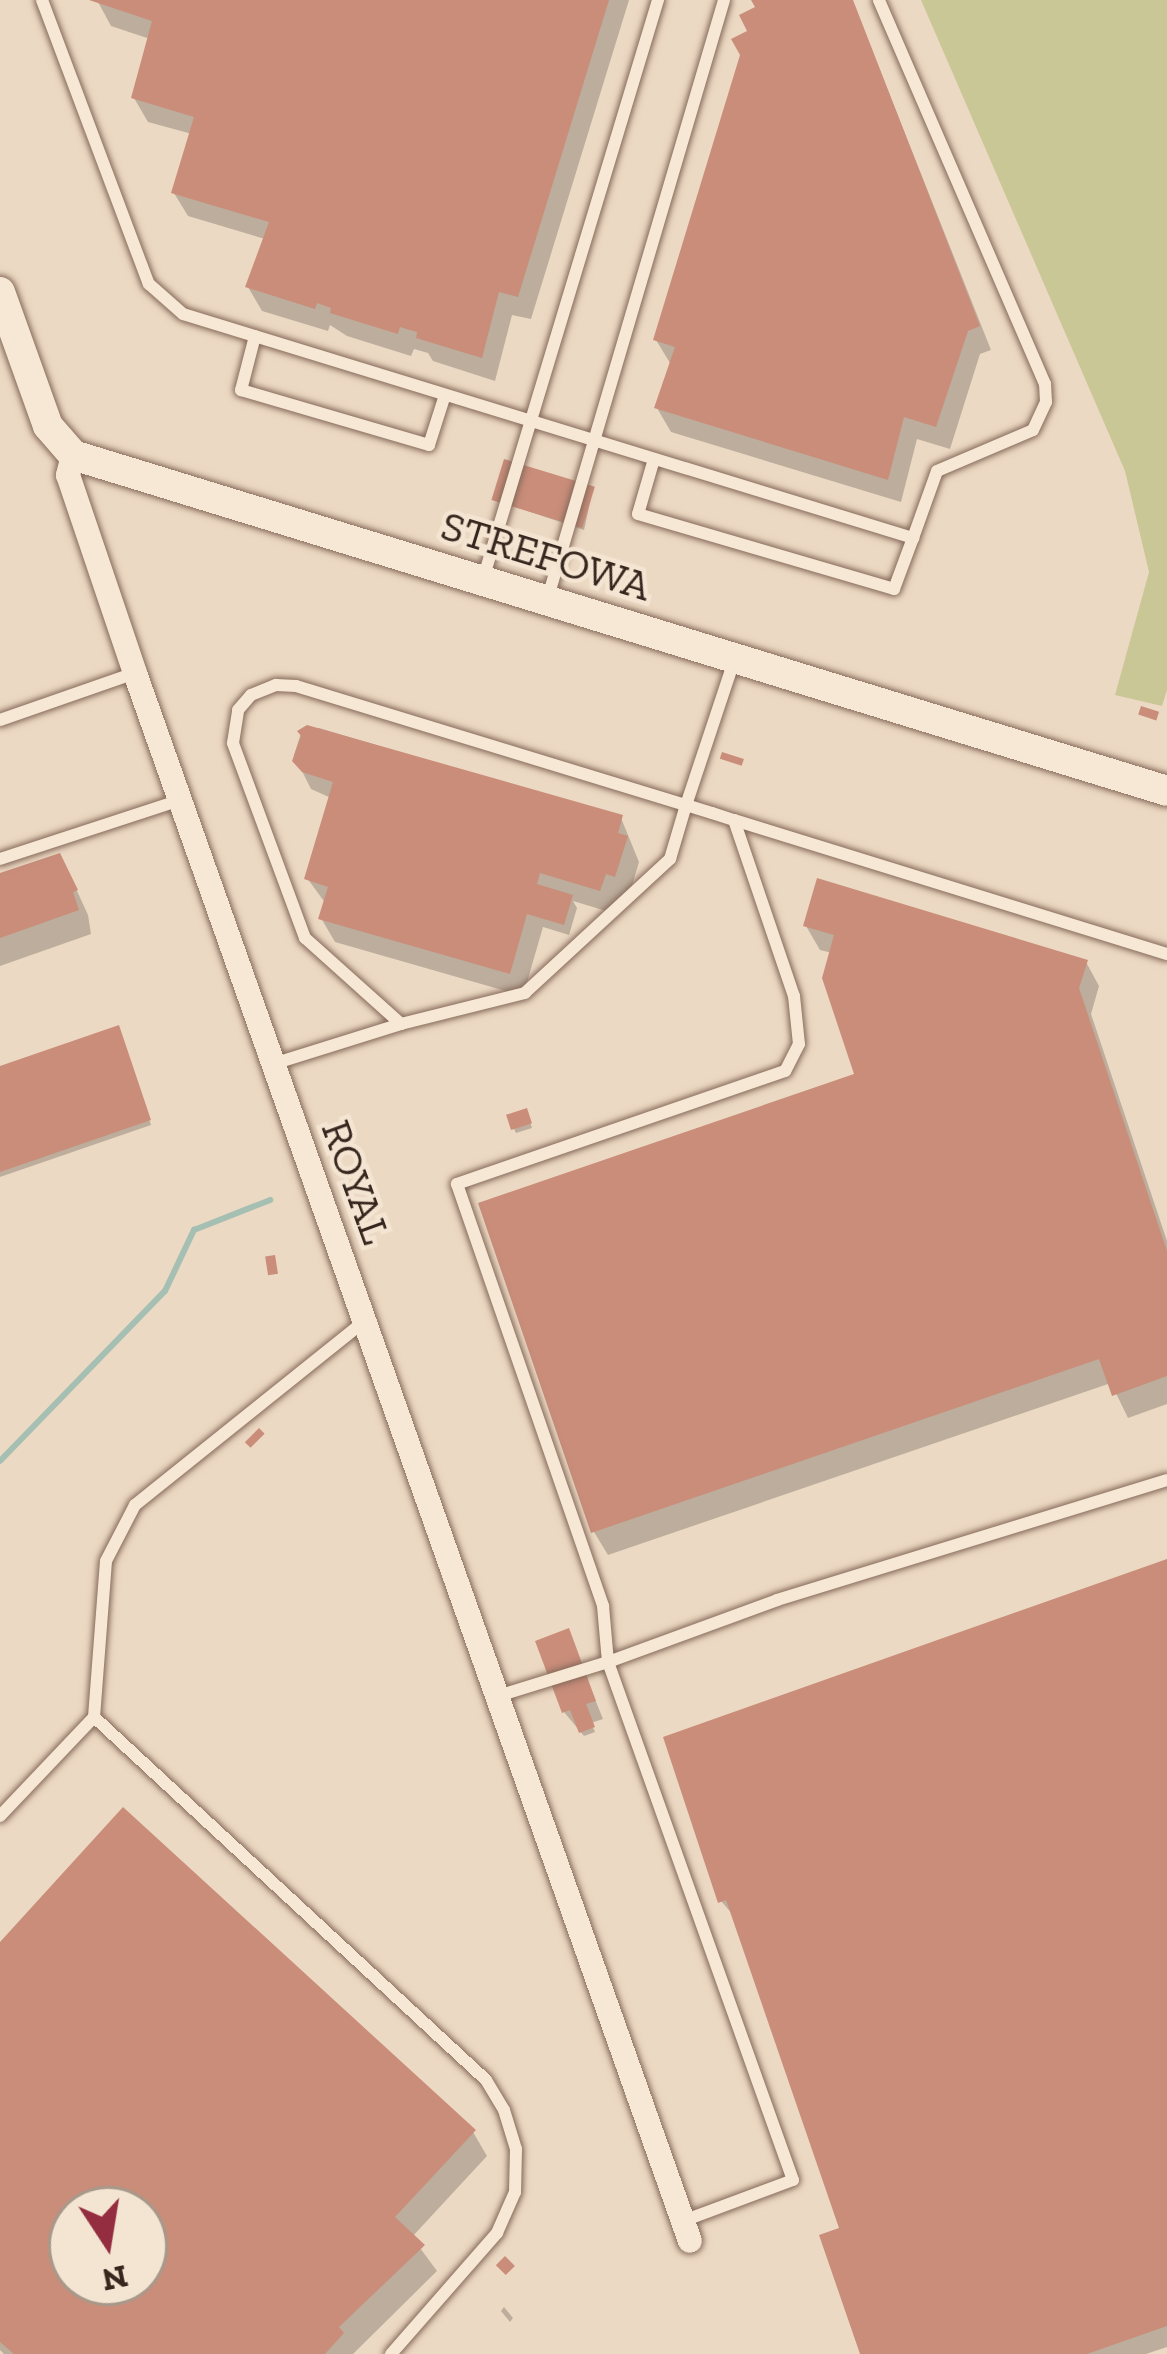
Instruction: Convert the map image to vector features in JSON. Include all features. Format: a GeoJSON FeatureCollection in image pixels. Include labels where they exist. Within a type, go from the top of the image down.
{"type":"FeatureCollection","features":[{"type":"Feature","properties":{"kind":"street"},"geometry":{"type":"LineString","coordinates":[[0,292],[48,426],[73,455]]}},
{"type":"Feature","properties":{"kind":"street","name":"STREFOWA"},"geometry":{"type":"LineString","coordinates":[[73,455],[1167,791]]}},
{"type":"Feature","properties":{"kind":"street","name":"ROYAL"},"geometry":{"type":"LineString","coordinates":[[73,455],[68,475],[135,673],[686,2231]]}},
{"type":"Feature","properties":{"kind":"lane"},"geometry":{"type":"LineString","coordinates":[[43,0],[149,284],[183,314],[913,538]]}},
{"type":"Feature","properties":{"kind":"lane"},"geometry":{"type":"LineString","coordinates":[[482,580],[658,0]]}},
{"type":"Feature","properties":{"kind":"lane"},"geometry":{"type":"LineString","coordinates":[[547,600],[724,0]]}},
{"type":"Feature","properties":{"kind":"lane"},"geometry":{"type":"LineString","coordinates":[[654,459],[638,514],[894,589],[937,471],[1033,430],[1046,402],[1045,384],[879,0]]}},
{"type":"Feature","properties":{"kind":"lane"},"geometry":{"type":"LineString","coordinates":[[255,337],[241,390],[429,445],[445,395]]}},
{"type":"Feature","properties":{"kind":"lane"},"geometry":{"type":"LineString","coordinates":[[273,1064],[401,1024],[525,993],[662,871],[735,658]]}},
{"type":"Feature","properties":{"kind":"lane"},"geometry":{"type":"LineString","coordinates":[[0,720],[135,673]]}},
{"type":"Feature","properties":{"kind":"lane"},"geometry":{"type":"LineString","coordinates":[[401,1024],[304,938],[233,743],[238,710],[251,695],[296,686],[1167,954]]}},
{"type":"Feature","properties":{"kind":"lane"},"geometry":{"type":"LineString","coordinates":[[0,859],[180,800]]}},
{"type":"Feature","properties":{"kind":"lane"},"geometry":{"type":"LineString","coordinates":[[686,2231],[793,2180],[608,1662],[603,1606],[457,1184],[784,1071],[799,1044],[794,996],[734,820]]}},
{"type":"Feature","properties":{"kind":"lane"},"geometry":{"type":"LineString","coordinates":[[0,1816],[94,1717],[106,1562],[134,1505],[364,1321]]}},
{"type":"Feature","properties":{"kind":"lane"},"geometry":{"type":"LineString","coordinates":[[497,1696],[608,1662],[777,1600],[1167,1480]]}},
{"type":"Feature","properties":{"kind":"lane"},"geometry":{"type":"LineString","coordinates":[[94,1717],[486,2080],[504,2110],[516,2149],[515,2192],[497,2234],[391,2354]]}},
{"type":"Feature","properties":{"kind":"shaded area"},"geometry":{"type":"Polygon","coordinates":[[[921,0],[1167,0],[1167,690],[1162,706],[1115,695],[1149,572],[1125,471],[921,0]]]}},
{"type":"Feature","properties":{"kind":"building"},"geometry":{"type":"Polygon","coordinates":[[[89,0],[609,0],[518,297],[499,292],[482,358],[416,338],[417,332],[400,327],[398,334],[330,313],[331,308],[317,303],[315,309],[245,287],[269,222],[171,193],[194,117],[131,98],[152,21],[89,0]]]}},
{"type":"Feature","properties":{"kind":"building"},"geometry":{"type":"Polygon","coordinates":[[[751,0],[853,0],[980,326],[968,331],[936,427],[904,417],[888,480],[654,408],[675,347],[653,340],[740,55],[731,39],[747,31],[739,15],[755,7],[751,0]]]}},
{"type":"Feature","properties":{"kind":"building"},"geometry":{"type":"Polygon","coordinates":[[[504,459],[595,487],[582,528],[491,500],[504,459]]]}},
{"type":"Feature","properties":{"kind":"building"},"geometry":{"type":"Polygon","coordinates":[[[1141,706],[1159,712],[1156,720],[1138,715],[1141,706]]]}},
{"type":"Feature","properties":{"kind":"building"},"geometry":{"type":"Polygon","coordinates":[[[307,725],[623,815],[618,833],[628,836],[615,877],[606,874],[600,891],[540,873],[537,884],[573,895],[564,925],[527,914],[510,974],[318,919],[328,887],[304,879],[333,782],[302,772],[292,761],[301,736],[297,731],[307,725]]]}},
{"type":"Feature","properties":{"kind":"building"},"geometry":{"type":"Polygon","coordinates":[[[722,752],[744,759],[742,766],[720,759],[722,752]]]}},
{"type":"Feature","properties":{"kind":"building"},"geometry":{"type":"Polygon","coordinates":[[[60,853],[78,890],[73,892],[79,910],[0,938],[0,873],[60,853]]]}},
{"type":"Feature","properties":{"kind":"building"},"geometry":{"type":"Polygon","coordinates":[[[817,878],[1088,960],[1079,988],[1167,1251],[1167,1376],[1112,1396],[1099,1359],[591,1533],[478,1203],[854,1074],[822,978],[834,935],[803,926],[817,878]]]}},
{"type":"Feature","properties":{"kind":"building"},"geometry":{"type":"Polygon","coordinates":[[[119,1025],[151,1120],[0,1172],[0,1066],[119,1025]]]}},
{"type":"Feature","properties":{"kind":"building"},"geometry":{"type":"Polygon","coordinates":[[[527,1108],[532,1123],[511,1130],[506,1115],[527,1108]]]}},
{"type":"Feature","properties":{"kind":"building"},"geometry":{"type":"Polygon","coordinates":[[[275,1255],[278,1274],[268,1275],[265,1257],[275,1255]]]}},
{"type":"Feature","properties":{"kind":"building"},"geometry":{"type":"Polygon","coordinates":[[[259,1428],[265,1434],[251,1448],[245,1442],[259,1428]]]}},
{"type":"Feature","properties":{"kind":"building"},"geometry":{"type":"Polygon","coordinates":[[[1167,1559],[1167,2326],[1087,2354],[860,2354],[819,2235],[839,2228],[726,1900],[718,1903],[663,1737],[1167,1559]]]}},
{"type":"Feature","properties":{"kind":"building"},"geometry":{"type":"Polygon","coordinates":[[[569,1628],[596,1701],[586,1704],[595,1727],[579,1733],[570,1710],[562,1713],[535,1641],[569,1628]]]}},
{"type":"Feature","properties":{"kind":"building"},"geometry":{"type":"Polygon","coordinates":[[[123,1807],[476,2130],[395,2217],[425,2245],[339,2327],[344,2333],[325,2354],[14,2354],[0,2342],[0,1942],[123,1807]]]}},
{"type":"Feature","properties":{"kind":"building"},"geometry":{"type":"Polygon","coordinates":[[[505,2256],[515,2266],[506,2275],[496,2265],[505,2256]]]}},
{"type":"Feature","properties":{"kind":"waterway"},"geometry":{"type":"LineString","coordinates":[[0,1461],[165,1291],[194,1230],[270,1200]]}}]}
